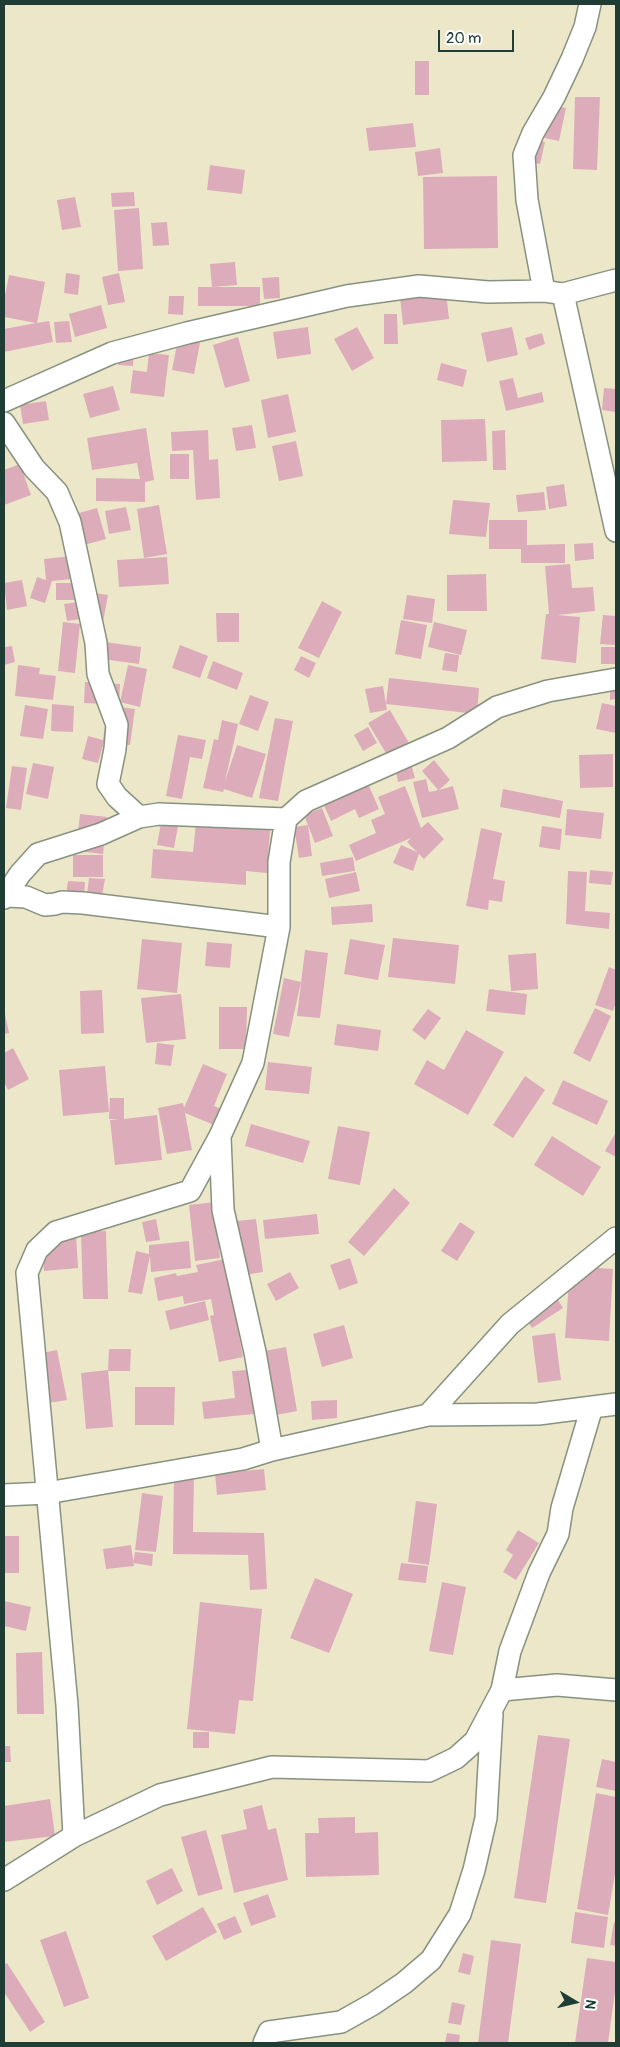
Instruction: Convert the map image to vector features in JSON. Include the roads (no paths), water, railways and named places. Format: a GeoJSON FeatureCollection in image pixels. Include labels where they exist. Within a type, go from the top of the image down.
{"type":"FeatureCollection","features":[{"type":"Feature","properties":{"kind":"street"},"geometry":{"type":"LineString","coordinates":[[590,4],[585,27],[572,60],[554,97],[533,133],[524,155],[527,200],[616,531]]}},
{"type":"Feature","properties":{"kind":"street"},"geometry":{"type":"LineString","coordinates":[[4,401],[112,353],[187,333],[347,296],[419,286],[488,292],[553,292],[616,280]]}},
{"type":"Feature","properties":{"kind":"street"},"geometry":{"type":"LineString","coordinates":[[4,423],[34,468],[57,492],[70,522],[96,643],[98,674],[117,725],[115,750],[108,784],[117,797],[139,817]]}},
{"type":"Feature","properties":{"kind":"street"},"geometry":{"type":"LineString","coordinates":[[74,1836],[67,1705],[27,1273],[37,1250],[56,1232],[190,1190],[220,1136],[253,1063],[279,927],[279,862],[286,820],[306,801],[448,738],[497,707],[548,690],[616,679]]}},
{"type":"Feature","properties":{"kind":"street"},"geometry":{"type":"LineString","coordinates":[[5,897],[20,874],[38,854],[101,834],[139,817],[160,814],[286,820]]}},
{"type":"Feature","properties":{"kind":"street"},"geometry":{"type":"LineString","coordinates":[[5,897],[26,897],[45,904],[62,902],[83,903],[279,927]]}},
{"type":"Feature","properties":{"kind":"street"},"geometry":{"type":"LineString","coordinates":[[220,1136],[223,1210],[255,1352],[272,1450]]}},
{"type":"Feature","properties":{"kind":"street"},"geometry":{"type":"LineString","coordinates":[[428,1415],[510,1324],[616,1238]]}},
{"type":"Feature","properties":{"kind":"street"},"geometry":{"type":"LineString","coordinates":[[4,1495],[47,1493],[243,1459],[272,1450],[428,1415],[538,1414],[616,1404]]}},
{"type":"Feature","properties":{"kind":"street"},"geometry":{"type":"LineString","coordinates":[[4,1880],[74,1836],[160,1795],[272,1767],[429,1771],[456,1758],[474,1741],[502,1690],[510,1651],[539,1573],[558,1534],[562,1508],[592,1407]]}},
{"type":"Feature","properties":{"kind":"street"},"geometry":{"type":"LineString","coordinates":[[502,1690],[557,1685],[616,1690]]}},
{"type":"Feature","properties":{"kind":"street"},"geometry":{"type":"LineString","coordinates":[[264,2043],[270,2032],[341,2022],[389,1994],[431,1960],[460,1914],[474,1870],[486,1818],[492,1709]]}}]}
